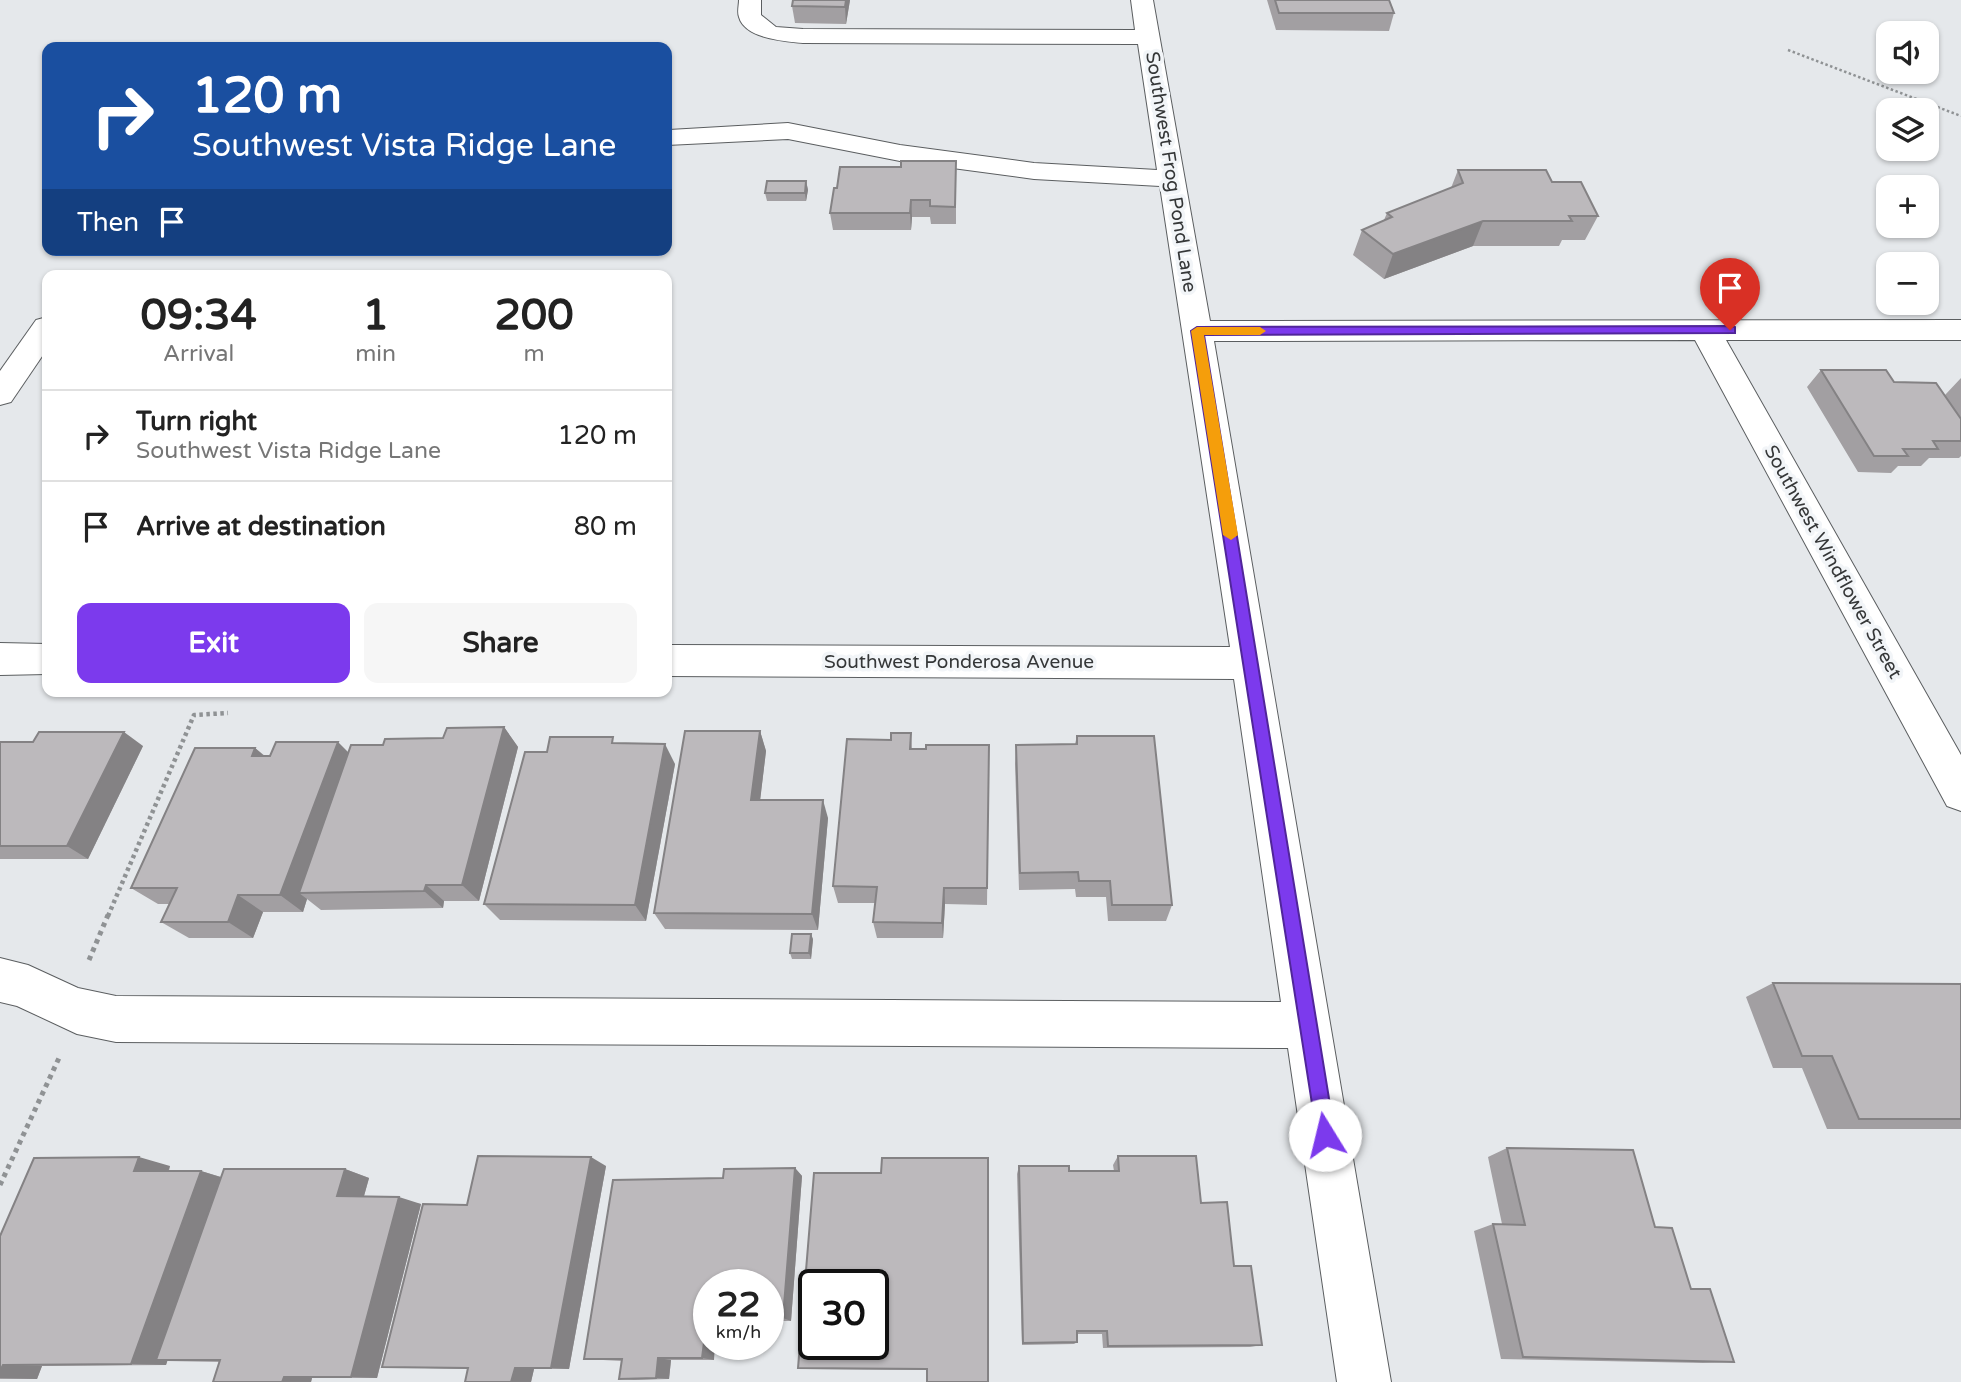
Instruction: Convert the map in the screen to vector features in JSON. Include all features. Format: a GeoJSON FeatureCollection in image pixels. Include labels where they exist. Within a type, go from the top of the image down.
{"type":"FeatureCollection","features":[{"type":"Feature","properties":{"kind":"street"},"geometry":{"type":"LineString","coordinates":[[750,0],[750,17],[770,33],[803,36],[1149,37]]}},
{"type":"Feature","properties":{"kind":"street","name":"Southwest Frog Pond Lane"},"geometry":{"type":"LineString","coordinates":[[1142,0],[1251,663],[1364,1382]]}},
{"type":"Feature","properties":{"kind":"street"},"geometry":{"type":"LineString","coordinates":[[672,138],[788,131],[900,153],[1034,170],[1172,179]]}},
{"type":"Feature","properties":{"kind":"street","name":"Southwest Windflower Street"},"geometry":{"type":"LineString","coordinates":[[1705,330],[1961,793]]}},
{"type":"Feature","properties":{"kind":"street"},"geometry":{"type":"LineString","coordinates":[[1197,331],[1961,330]]}},
{"type":"Feature","properties":{"kind":"street"},"geometry":{"type":"LineString","coordinates":[[0,394],[42,334]]}},
{"type":"Feature","properties":{"kind":"street"},"geometry":{"type":"LineString","coordinates":[[0,659],[42,659]]}},
{"type":"Feature","properties":{"kind":"street","name":"Southwest Ponderosa Avenue"},"geometry":{"type":"LineString","coordinates":[[672,661],[1251,663]]}},
{"type":"Feature","properties":{"kind":"street"},"geometry":{"type":"LineString","coordinates":[[0,980],[13,981],[45,994],[73,1010],[130,1019],[1307,1026]]}},
{"type":"Feature","properties":{"kind":"path"},"geometry":{"type":"LineString","coordinates":[[1788,50],[1843,75],[1908,95],[1961,116]]}},
{"type":"Feature","properties":{"kind":"path"},"geometry":{"type":"LineString","coordinates":[[0,1185],[62,1050],[81,978],[194,715],[228,713]]}},
{"type":"Feature","properties":{"kind":"building"},"geometry":{"type":"Polygon","coordinates":[[[793,0],[846,0],[845,7],[792,6],[793,0]]]}},
{"type":"Feature","properties":{"kind":"building"},"geometry":{"type":"Polygon","coordinates":[[[1275,0],[1389,0],[1394,13],[1279,13],[1275,0]]]}},
{"type":"Feature","properties":{"kind":"building"},"geometry":{"type":"Polygon","coordinates":[[[901,161],[956,161],[955,207],[930,206],[930,200],[911,200],[910,213],[830,213],[840,167],[901,167],[901,161]]]}},
{"type":"Feature","properties":{"kind":"building"},"geometry":{"type":"Polygon","coordinates":[[[1458,170],[1546,170],[1552,182],[1581,182],[1598,216],[1569,216],[1572,221],[1483,221],[1393,254],[1362,230],[1392,217],[1387,213],[1463,183],[1458,170]]]}},
{"type":"Feature","properties":{"kind":"building"},"geometry":{"type":"Polygon","coordinates":[[[767,181],[806,181],[805,193],[765,193],[767,181]]]}},
{"type":"Feature","properties":{"kind":"building"},"geometry":{"type":"Polygon","coordinates":[[[1821,370],[1886,370],[1894,382],[1936,383],[1961,419],[1961,441],[1933,441],[1938,449],[1903,449],[1908,456],[1874,456],[1821,370]]]}},
{"type":"Feature","properties":{"kind":"building"},"geometry":{"type":"Polygon","coordinates":[[[504,727],[462,885],[426,885],[424,891],[299,893],[351,745],[383,745],[385,739],[443,738],[447,728],[504,727]]]}},
{"type":"Feature","properties":{"kind":"building"},"geometry":{"type":"Polygon","coordinates":[[[685,731],[760,731],[751,800],[823,800],[812,914],[654,913],[685,731]]]}},
{"type":"Feature","properties":{"kind":"building"},"geometry":{"type":"Polygon","coordinates":[[[39,732],[124,732],[67,846],[0,846],[0,742],[33,742],[39,732]]]}},
{"type":"Feature","properties":{"kind":"building"},"geometry":{"type":"Polygon","coordinates":[[[891,733],[911,733],[910,749],[926,749],[926,745],[989,745],[987,888],[944,888],[942,923],[873,922],[877,887],[833,886],[847,739],[891,740],[891,733]]]}},
{"type":"Feature","properties":{"kind":"building"},"geometry":{"type":"Polygon","coordinates":[[[1077,736],[1154,736],[1172,905],[1112,905],[1110,881],[1079,881],[1078,872],[1020,873],[1016,745],[1077,744],[1077,736]]]}},
{"type":"Feature","properties":{"kind":"building"},"geometry":{"type":"Polygon","coordinates":[[[550,737],[613,737],[612,743],[665,744],[635,905],[484,904],[525,752],[547,752],[550,737]]]}},
{"type":"Feature","properties":{"kind":"building"},"geometry":{"type":"Polygon","coordinates":[[[276,742],[338,742],[280,895],[238,895],[228,922],[161,922],[177,888],[131,888],[195,748],[255,748],[252,756],[270,756],[276,742]]]}},
{"type":"Feature","properties":{"kind":"building"},"geometry":{"type":"Polygon","coordinates":[[[792,934],[811,934],[809,953],[790,953],[792,934]]]}},
{"type":"Feature","properties":{"kind":"building"},"geometry":{"type":"Polygon","coordinates":[[[1773,983],[1961,984],[1961,1119],[1859,1119],[1832,1056],[1802,1056],[1773,983]]]}},
{"type":"Feature","properties":{"kind":"building"},"geometry":{"type":"Polygon","coordinates":[[[1507,1148],[1633,1150],[1655,1227],[1672,1228],[1691,1289],[1710,1289],[1734,1362],[1523,1357],[1493,1224],[1525,1225],[1507,1148]]]}},
{"type":"Feature","properties":{"kind":"building"},"geometry":{"type":"Polygon","coordinates":[[[478,1156],[591,1157],[551,1368],[515,1368],[511,1382],[465,1382],[468,1368],[382,1367],[423,1204],[467,1205],[478,1156]]]}},
{"type":"Feature","properties":{"kind":"building"},"geometry":{"type":"Polygon","coordinates":[[[1118,1156],[1196,1156],[1201,1203],[1227,1202],[1234,1266],[1251,1266],[1262,1345],[1108,1346],[1107,1331],[1077,1331],[1077,1342],[1023,1343],[1019,1166],[1069,1166],[1069,1171],[1119,1171],[1118,1156]]]}},
{"type":"Feature","properties":{"kind":"building"},"geometry":{"type":"Polygon","coordinates":[[[139,1157],[134,1171],[201,1171],[131,1364],[3,1365],[0,1371],[0,1236],[34,1158],[139,1157]]]}},
{"type":"Feature","properties":{"kind":"building"},"geometry":{"type":"Polygon","coordinates":[[[882,1158],[988,1158],[988,1382],[927,1382],[927,1369],[798,1368],[799,1360],[889,1360],[889,1269],[806,1269],[814,1173],[881,1173],[882,1158]]]}},
{"type":"Feature","properties":{"kind":"building"},"geometry":{"type":"Polygon","coordinates":[[[795,1168],[784,1306],[784,1269],[693,1269],[693,1358],[658,1358],[656,1378],[619,1379],[622,1359],[584,1359],[613,1180],[723,1178],[724,1169],[795,1168]]]}},
{"type":"Feature","properties":{"kind":"building"},"geometry":{"type":"Polygon","coordinates":[[[224,1169],[345,1169],[337,1196],[399,1197],[351,1377],[284,1377],[282,1382],[213,1382],[220,1360],[156,1360],[224,1169]]]}},
{"type":"Feature","properties":{"kind":"slow traffic"},"geometry":{"type":"LineString","coordinates":[[1231,535],[1197,331],[1260,331]]}},
{"type":"Feature","properties":{"kind":"route"},"geometry":{"type":"LineString","coordinates":[[1325,1135],[1197,331],[1730,330]]}}]}
